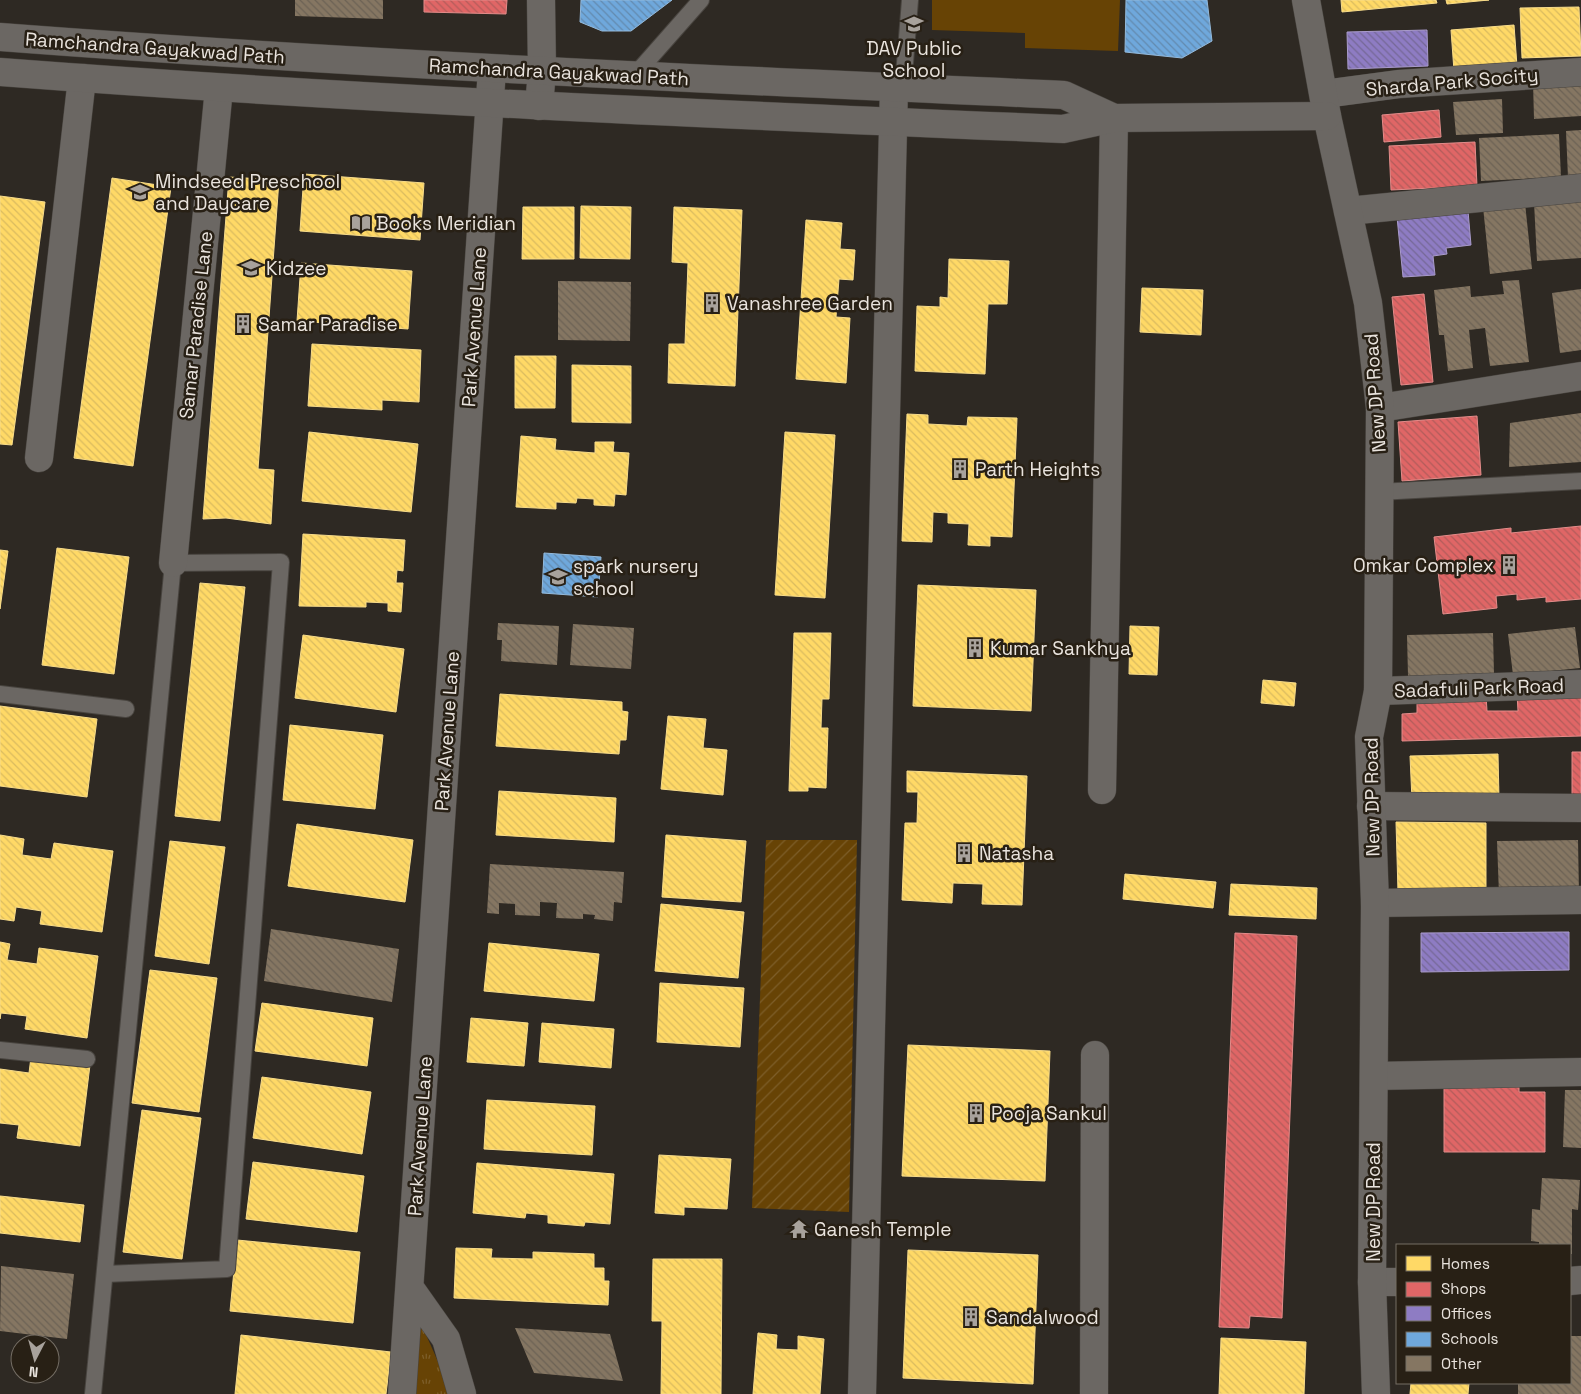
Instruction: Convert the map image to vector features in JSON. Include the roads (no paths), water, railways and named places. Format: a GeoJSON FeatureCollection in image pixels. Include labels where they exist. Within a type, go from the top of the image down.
{"type":"FeatureCollection","features":[{"type":"Feature","properties":{"kind":"street"},"geometry":{"type":"LineString","coordinates":[[539,106],[542,71],[541,0]]}},
{"type":"Feature","properties":{"kind":"street","name":"New DP Road"},"geometry":{"type":"LineString","coordinates":[[1306,0],[1326,105],[1368,302],[1380,408],[1378,691],[1368,737],[1375,903],[1374,1076],[1385,1282],[1376,1394]]}},
{"type":"Feature","properties":{"kind":"street","name":"Ramchandra Gayakwad Path"},"geometry":{"type":"LineString","coordinates":[[0,38],[221,54],[492,69],[1064,95],[1114,118]]}},
{"type":"Feature","properties":{"kind":"street","name":"Park Avenue Lane"},"geometry":{"type":"LineString","coordinates":[[402,1394],[492,69]]}},
{"type":"Feature","properties":{"kind":"street","name":"Ramchandra Gayakwad Path"},"geometry":{"type":"LineString","coordinates":[[0,72],[219,88],[539,106],[1063,129],[1114,118],[1326,105]]}},
{"type":"Feature","properties":{"kind":"street","name":"Sharda Park Socity"},"geometry":{"type":"LineString","coordinates":[[1326,105],[1399,84],[1581,72]]}},
{"type":"Feature","properties":{"kind":"street"},"geometry":{"type":"LineString","coordinates":[[39,458],[82,78]]}},
{"type":"Feature","properties":{"kind":"street","name":"Samar Paradise Lane"},"geometry":{"type":"LineString","coordinates":[[173,563],[219,88]]}},
{"type":"Feature","properties":{"kind":"street"},"geometry":{"type":"LineString","coordinates":[[862,1394],[893,122],[899,88]]}},
{"type":"Feature","properties":{"kind":"street"},"geometry":{"type":"LineString","coordinates":[[1102,790],[1114,118]]}},
{"type":"Feature","properties":{"kind":"street"},"geometry":{"type":"LineString","coordinates":[[1348,211],[1581,188]]}},
{"type":"Feature","properties":{"kind":"street"},"geometry":{"type":"LineString","coordinates":[[1380,408],[1581,376]]}},
{"type":"Feature","properties":{"kind":"street","name":"Sadafuli Park Road"},"geometry":{"type":"LineString","coordinates":[[1378,691],[1581,684]]}},
{"type":"Feature","properties":{"kind":"street"},"geometry":{"type":"LineString","coordinates":[[1371,806],[1581,808]]}},
{"type":"Feature","properties":{"kind":"street"},"geometry":{"type":"LineString","coordinates":[[1375,903],[1581,900]]}},
{"type":"Feature","properties":{"kind":"street"},"geometry":{"type":"LineString","coordinates":[[1094,1394],[1095,1055]]}},
{"type":"Feature","properties":{"kind":"street"},"geometry":{"type":"LineString","coordinates":[[1374,1076],[1581,1072]]}},
{"type":"Feature","properties":{"kind":"street"},"geometry":{"type":"LineString","coordinates":[[410,1288],[446,1339],[462,1394]]}},
{"type":"Feature","properties":{"kind":"lane"},"geometry":{"type":"LineString","coordinates":[[634,76],[701,0]]}},
{"type":"Feature","properties":{"kind":"lane"},"geometry":{"type":"LineString","coordinates":[[899,88],[910,0]]}},
{"type":"Feature","properties":{"kind":"lane"},"geometry":{"type":"LineString","coordinates":[[1379,492],[1581,481]]}},
{"type":"Feature","properties":{"kind":"lane"},"geometry":{"type":"LineString","coordinates":[[93,1394],[173,563],[281,562],[227,1269],[105,1274]]}},
{"type":"Feature","properties":{"kind":"lane"},"geometry":{"type":"LineString","coordinates":[[0,694],[126,709]]}},
{"type":"Feature","properties":{"kind":"lane"},"geometry":{"type":"LineString","coordinates":[[0,1050],[87,1059]]}},
{"type":"Feature","properties":{"kind":"place","name":"DAV Public School"},"geometry":{"type":"Point","coordinates":[914,24]}},
{"type":"Feature","properties":{"kind":"place","name":"Mindseed Preschool and Daycare"},"geometry":{"type":"Point","coordinates":[140,192]}},
{"type":"Feature","properties":{"kind":"place","name":"Books Meridian"},"geometry":{"type":"Point","coordinates":[361,223]}},
{"type":"Feature","properties":{"kind":"place","name":"Kidzee"},"geometry":{"type":"Point","coordinates":[251,268]}},
{"type":"Feature","properties":{"kind":"place","name":"Vanashree Garden"},"geometry":{"type":"Point","coordinates":[712,303]}},
{"type":"Feature","properties":{"kind":"place","name":"Samar Paradise"},"geometry":{"type":"Point","coordinates":[243,324]}},
{"type":"Feature","properties":{"kind":"place","name":"Parth Heights"},"geometry":{"type":"Point","coordinates":[960,469]}},
{"type":"Feature","properties":{"kind":"place","name":"Omkar Complex"},"geometry":{"type":"Point","coordinates":[1509,565]}},
{"type":"Feature","properties":{"kind":"place","name":"spark nursery school"},"geometry":{"type":"Point","coordinates":[558,577]}},
{"type":"Feature","properties":{"kind":"place","name":"Kumar Sankhya"},"geometry":{"type":"Point","coordinates":[975,648]}},
{"type":"Feature","properties":{"kind":"place","name":"Natasha"},"geometry":{"type":"Point","coordinates":[964,853]}},
{"type":"Feature","properties":{"kind":"place","name":"Pooja Sankul"},"geometry":{"type":"Point","coordinates":[976,1113]}},
{"type":"Feature","properties":{"kind":"place","name":"Ganesh Temple"},"geometry":{"type":"Point","coordinates":[799,1229]}},
{"type":"Feature","properties":{"kind":"place","name":"Sandalwood"},"geometry":{"type":"Point","coordinates":[971,1317]}}]}
